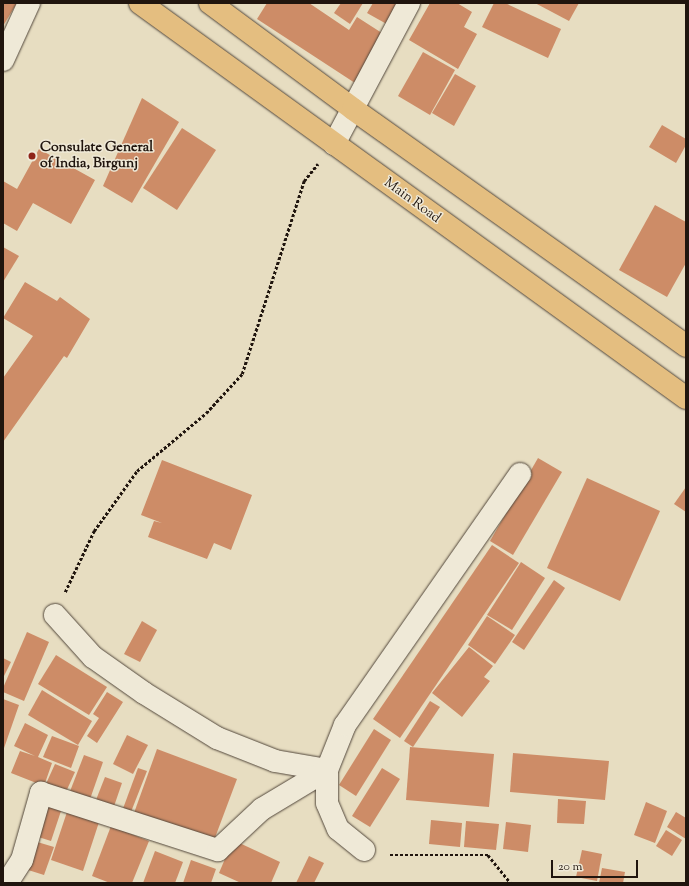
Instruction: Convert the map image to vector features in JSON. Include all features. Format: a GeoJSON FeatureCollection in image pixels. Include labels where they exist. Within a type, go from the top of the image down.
{"type":"FeatureCollection","features":[{"type":"Feature","properties":{"kind":"main road","name":"Main Road"},"geometry":{"type":"LineString","coordinates":[[140,3],[686,398]]}},
{"type":"Feature","properties":{"kind":"main road"},"geometry":{"type":"LineString","coordinates":[[210,3],[353,109],[686,346]]}},
{"type":"Feature","properties":{"kind":"street"},"geometry":{"type":"LineString","coordinates":[[3,60],[29,3]]}},
{"type":"Feature","properties":{"kind":"street"},"geometry":{"type":"LineString","coordinates":[[334,144],[409,3]]}},
{"type":"Feature","properties":{"kind":"street"},"geometry":{"type":"LineString","coordinates":[[364,850],[338,829],[327,802],[327,770],[345,725],[520,474]]}},
{"type":"Feature","properties":{"kind":"street"},"geometry":{"type":"LineString","coordinates":[[55,615],[93,657],[144,693],[217,738],[275,761],[327,770]]}},
{"type":"Feature","properties":{"kind":"street"},"geometry":{"type":"LineString","coordinates":[[8,882],[22,860],[41,794],[218,850],[262,809],[327,770]]}},
{"type":"Feature","properties":{"kind":"path"},"geometry":{"type":"LineString","coordinates":[[55,615],[94,531],[137,471],[206,413],[242,374],[304,181],[334,144]]}},
{"type":"Feature","properties":{"kind":"path"},"geometry":{"type":"LineString","coordinates":[[364,850],[394,856],[488,855],[511,883]]}},
{"type":"Feature","properties":{"kind":"building"},"geometry":{"type":"Polygon","coordinates":[[[3,3],[17,3],[3,26],[3,3]]]}},
{"type":"Feature","properties":{"kind":"building"},"geometry":{"type":"Polygon","coordinates":[[[267,3],[309,3],[349,30],[357,17],[385,35],[355,83],[257,19],[267,3]]]}},
{"type":"Feature","properties":{"kind":"building"},"geometry":{"type":"Polygon","coordinates":[[[341,3],[363,3],[350,24],[334,13],[341,3]]]}},
{"type":"Feature","properties":{"kind":"building"},"geometry":{"type":"Polygon","coordinates":[[[373,3],[396,3],[403,7],[392,27],[367,13],[373,3]]]}},
{"type":"Feature","properties":{"kind":"building"},"geometry":{"type":"Polygon","coordinates":[[[430,3],[457,3],[472,12],[464,27],[477,34],[458,69],[409,40],[430,3]]]}},
{"type":"Feature","properties":{"kind":"building"},"geometry":{"type":"Polygon","coordinates":[[[494,3],[505,3],[561,29],[548,58],[482,27],[494,3]]]}},
{"type":"Feature","properties":{"kind":"building"},"geometry":{"type":"Polygon","coordinates":[[[535,3],[579,3],[569,21],[535,3]]]}},
{"type":"Feature","properties":{"kind":"building"},"geometry":{"type":"Polygon","coordinates":[[[423,52],[455,70],[430,115],[398,96],[423,52]]]}},
{"type":"Feature","properties":{"kind":"building"},"geometry":{"type":"Polygon","coordinates":[[[455,74],[476,86],[454,126],[432,113],[455,74]]]}},
{"type":"Feature","properties":{"kind":"building"},"geometry":{"type":"Polygon","coordinates":[[[142,98],[179,122],[132,203],[103,186],[142,98]]]}},
{"type":"Feature","properties":{"kind":"building"},"geometry":{"type":"Polygon","coordinates":[[[662,125],[686,139],[686,145],[676,163],[649,147],[662,125]]]}},
{"type":"Feature","properties":{"kind":"building"},"geometry":{"type":"Polygon","coordinates":[[[182,128],[216,150],[177,210],[143,188],[182,128]]]}},
{"type":"Feature","properties":{"kind":"building"},"geometry":{"type":"Polygon","coordinates":[[[39,149],[95,180],[71,224],[33,203],[17,231],[3,223],[3,181],[17,189],[39,149]]]}},
{"type":"Feature","properties":{"kind":"building"},"geometry":{"type":"Polygon","coordinates":[[[655,205],[686,222],[686,263],[667,297],[619,270],[655,205]]]}},
{"type":"Feature","properties":{"kind":"building"},"geometry":{"type":"Polygon","coordinates":[[[3,247],[19,256],[3,282],[3,247]]]}},
{"type":"Feature","properties":{"kind":"building"},"geometry":{"type":"Polygon","coordinates":[[[25,282],[57,301],[60,297],[90,319],[67,358],[64,356],[3,442],[3,378],[33,336],[3,318],[25,282]]]}},
{"type":"Feature","properties":{"kind":"building"},"geometry":{"type":"Polygon","coordinates":[[[538,458],[562,472],[513,555],[490,541],[538,458]]]}},
{"type":"Feature","properties":{"kind":"building"},"geometry":{"type":"Polygon","coordinates":[[[162,460],[252,495],[231,550],[214,543],[207,559],[148,537],[154,521],[162,523],[141,515],[162,460]]]}},
{"type":"Feature","properties":{"kind":"building"},"geometry":{"type":"Polygon","coordinates":[[[587,478],[660,511],[620,601],[547,568],[587,478]]]}},
{"type":"Feature","properties":{"kind":"building"},"geometry":{"type":"Polygon","coordinates":[[[686,487],[686,512],[674,504],[686,487]]]}},
{"type":"Feature","properties":{"kind":"building"},"geometry":{"type":"Polygon","coordinates":[[[492,545],[519,563],[400,738],[373,719],[492,545]]]}},
{"type":"Feature","properties":{"kind":"building"},"geometry":{"type":"Polygon","coordinates":[[[521,562],[545,578],[512,630],[487,615],[521,562]]]}},
{"type":"Feature","properties":{"kind":"building"},"geometry":{"type":"Polygon","coordinates":[[[554,580],[565,588],[524,650],[512,642],[554,580]]]}},
{"type":"Feature","properties":{"kind":"building"},"geometry":{"type":"Polygon","coordinates":[[[487,616],[515,635],[495,664],[468,645],[487,616]]]}},
{"type":"Feature","properties":{"kind":"building"},"geometry":{"type":"Polygon","coordinates":[[[142,621],[157,630],[140,662],[124,654],[142,621]]]}},
{"type":"Feature","properties":{"kind":"building"},"geometry":{"type":"Polygon","coordinates":[[[27,632],[49,642],[24,701],[3,692],[3,688],[27,632]]]}},
{"type":"Feature","properties":{"kind":"building"},"geometry":{"type":"Polygon","coordinates":[[[469,647],[493,666],[484,677],[490,681],[462,717],[432,693],[469,647]]]}},
{"type":"Feature","properties":{"kind":"building"},"geometry":{"type":"Polygon","coordinates":[[[56,655],[107,687],[89,715],[38,684],[56,655]]]}},
{"type":"Feature","properties":{"kind":"building"},"geometry":{"type":"Polygon","coordinates":[[[3,658],[11,662],[3,678],[3,658]]]}},
{"type":"Feature","properties":{"kind":"building"},"geometry":{"type":"Polygon","coordinates":[[[42,690],[92,721],[78,745],[28,715],[42,690]]]}},
{"type":"Feature","properties":{"kind":"building"},"geometry":{"type":"Polygon","coordinates":[[[107,692],[123,702],[97,743],[87,736],[99,718],[93,714],[107,692]]]}},
{"type":"Feature","properties":{"kind":"building"},"geometry":{"type":"Polygon","coordinates":[[[3,699],[19,705],[3,751],[3,699]]]}},
{"type":"Feature","properties":{"kind":"building"},"geometry":{"type":"Polygon","coordinates":[[[430,701],[440,707],[413,747],[404,741],[430,701]]]}},
{"type":"Feature","properties":{"kind":"building"},"geometry":{"type":"Polygon","coordinates":[[[25,723],[48,735],[38,757],[52,763],[44,786],[11,773],[20,751],[35,756],[14,746],[25,723]]]}},
{"type":"Feature","properties":{"kind":"building"},"geometry":{"type":"Polygon","coordinates":[[[374,729],[391,740],[356,796],[339,785],[374,729]]]}},
{"type":"Feature","properties":{"kind":"building"},"geometry":{"type":"Polygon","coordinates":[[[127,735],[148,745],[133,774],[113,764],[127,735]]]}},
{"type":"Feature","properties":{"kind":"building"},"geometry":{"type":"Polygon","coordinates":[[[52,736],[79,746],[71,768],[43,757],[52,736]]]}},
{"type":"Feature","properties":{"kind":"building"},"geometry":{"type":"Polygon","coordinates":[[[410,747],[494,754],[489,807],[406,800],[410,747]]]}},
{"type":"Feature","properties":{"kind":"building"},"geometry":{"type":"Polygon","coordinates":[[[157,749],[237,779],[213,843],[134,813],[157,749]]]}},
{"type":"Feature","properties":{"kind":"building"},"geometry":{"type":"Polygon","coordinates":[[[513,753],[609,761],[605,800],[510,792],[513,753]]]}},
{"type":"Feature","properties":{"kind":"building"},"geometry":{"type":"Polygon","coordinates":[[[84,755],[103,762],[89,802],[69,794],[84,755]]]}},
{"type":"Feature","properties":{"kind":"building"},"geometry":{"type":"Polygon","coordinates":[[[55,764],[75,772],[65,794],[45,786],[55,764]]]}},
{"type":"Feature","properties":{"kind":"building"},"geometry":{"type":"Polygon","coordinates":[[[138,768],[147,771],[129,817],[121,814],[138,768]]]}},
{"type":"Feature","properties":{"kind":"building"},"geometry":{"type":"Polygon","coordinates":[[[382,768],[400,779],[370,827],[352,816],[382,768]]]}},
{"type":"Feature","properties":{"kind":"building"},"geometry":{"type":"Polygon","coordinates":[[[105,777],[122,783],[112,812],[94,805],[105,777]]]}},
{"type":"Feature","properties":{"kind":"building"},"geometry":{"type":"Polygon","coordinates":[[[44,798],[63,805],[51,841],[32,835],[44,798]]]}},
{"type":"Feature","properties":{"kind":"building"},"geometry":{"type":"Polygon","coordinates":[[[558,799],[586,801],[584,824],[557,823],[558,799]]]}},
{"type":"Feature","properties":{"kind":"building"},"geometry":{"type":"Polygon","coordinates":[[[646,802],[667,811],[655,843],[634,835],[646,802]]]}},
{"type":"Feature","properties":{"kind":"building"},"geometry":{"type":"Polygon","coordinates":[[[69,806],[101,816],[83,871],[51,860],[69,806]]]}},
{"type":"Feature","properties":{"kind":"building"},"geometry":{"type":"Polygon","coordinates":[[[676,812],[686,818],[686,839],[667,827],[676,812]]]}},
{"type":"Feature","properties":{"kind":"building"},"geometry":{"type":"Polygon","coordinates":[[[431,820],[462,823],[460,847],[429,844],[431,820]]]}},
{"type":"Feature","properties":{"kind":"building"},"geometry":{"type":"Polygon","coordinates":[[[466,821],[499,824],[496,850],[464,847],[466,821]]]}},
{"type":"Feature","properties":{"kind":"building"},"geometry":{"type":"Polygon","coordinates":[[[506,822],[531,825],[528,852],[503,849],[506,822]]]}},
{"type":"Feature","properties":{"kind":"building"},"geometry":{"type":"Polygon","coordinates":[[[111,826],[149,841],[132,883],[110,883],[92,876],[111,826]]]}},
{"type":"Feature","properties":{"kind":"building"},"geometry":{"type":"Polygon","coordinates":[[[666,830],[682,840],[672,856],[656,846],[666,830]]]}},
{"type":"Feature","properties":{"kind":"building"},"geometry":{"type":"Polygon","coordinates":[[[233,840],[280,862],[271,883],[241,883],[219,873],[233,840]]]}},
{"type":"Feature","properties":{"kind":"building"},"geometry":{"type":"Polygon","coordinates":[[[34,841],[54,847],[44,875],[25,869],[34,841]]]}},
{"type":"Feature","properties":{"kind":"building"},"geometry":{"type":"Polygon","coordinates":[[[582,850],[602,854],[597,881],[576,877],[582,850]]]}},
{"type":"Feature","properties":{"kind":"building"},"geometry":{"type":"Polygon","coordinates":[[[155,851],[183,862],[175,883],[143,883],[155,851]]]}},
{"type":"Feature","properties":{"kind":"building"},"geometry":{"type":"Polygon","coordinates":[[[309,856],[324,863],[314,883],[296,883],[309,856]]]}},
{"type":"Feature","properties":{"kind":"building"},"geometry":{"type":"Polygon","coordinates":[[[191,860],[216,869],[211,883],[183,883],[191,860]]]}},
{"type":"Feature","properties":{"kind":"building"},"geometry":{"type":"Polygon","coordinates":[[[602,868],[625,872],[623,883],[599,883],[602,868]]]}},
{"type":"Feature","properties":{"kind":"place","name":"Consulate General of India, Birgunj"},"geometry":{"type":"Point","coordinates":[32,156]}}]}
